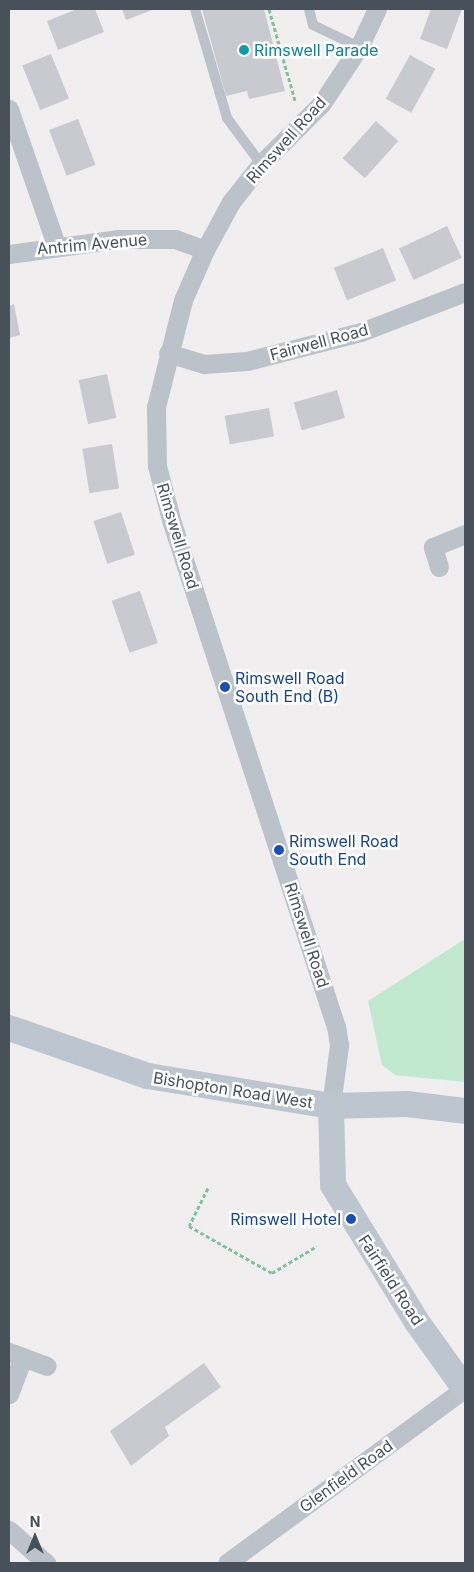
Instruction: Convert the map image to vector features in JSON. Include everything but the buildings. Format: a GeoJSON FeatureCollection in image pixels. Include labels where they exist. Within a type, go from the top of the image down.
{"type":"FeatureCollection","features":[{"type":"Feature","properties":{"kind":"street","name":"Rimswell Road"},"geometry":{"type":"LineString","coordinates":[[331,1106],[339,1045],[336,1027],[157,466],[156,407],[182,300],[204,250],[231,202],[261,164],[322,103],[359,47],[377,9]]}},
{"type":"Feature","properties":{"kind":"street"},"geometry":{"type":"LineString","coordinates":[[9,109],[56,245]]}},
{"type":"Feature","properties":{"kind":"street","name":"Antrim Avenue"},"geometry":{"type":"LineString","coordinates":[[9,254],[56,245],[175,239],[204,250]]}},
{"type":"Feature","properties":{"kind":"street","name":"Fairwell Road"},"geometry":{"type":"LineString","coordinates":[[168,353],[204,364],[247,361],[361,332],[465,292]]}},
{"type":"Feature","properties":{"kind":"street"},"geometry":{"type":"LineString","coordinates":[[439,567],[433,547],[465,534]]}},
{"type":"Feature","properties":{"kind":"street","name":"Bishopton Road West"},"geometry":{"type":"LineString","coordinates":[[9,1028],[148,1076],[331,1106],[407,1104],[465,1111]]}},
{"type":"Feature","properties":{"kind":"street","name":"Fairfield Road"},"geometry":{"type":"LineString","coordinates":[[331,1106],[333,1185],[417,1322],[465,1388]]}},
{"type":"Feature","properties":{"kind":"street"},"geometry":{"type":"LineString","coordinates":[[9,1394],[16,1355],[47,1366]]}},
{"type":"Feature","properties":{"kind":"street","name":"Glenfield Road"},"geometry":{"type":"LineString","coordinates":[[227,1563],[465,1388]]}},
{"type":"Feature","properties":{"kind":"street"},"geometry":{"type":"LineString","coordinates":[[9,1530],[46,1563]]}},
{"type":"Feature","properties":{"kind":"lane"},"geometry":{"type":"LineString","coordinates":[[195,9],[228,118],[261,164]]}},
{"type":"Feature","properties":{"kind":"lane"},"geometry":{"type":"LineString","coordinates":[[309,9],[313,25],[359,47]]}},
{"type":"Feature","properties":{"kind":"path"},"geometry":{"type":"LineString","coordinates":[[270,9],[296,103]]}},
{"type":"Feature","properties":{"kind":"path"},"geometry":{"type":"LineString","coordinates":[[208,1188],[188,1226],[272,1273],[317,1246]]}},
{"type":"Feature","properties":{"kind":"green space"},"geometry":{"type":"Polygon","coordinates":[[[465,939],[465,1082],[395,1075],[382,1065],[368,1001],[465,939]]]}},
{"type":"Feature","properties":{"kind":"place","name":"Rimswell Parade"},"geometry":{"type":"Point","coordinates":[244,50]}},
{"type":"Feature","properties":{"kind":"place","name":"Rimswell Road South End (B)"},"geometry":{"type":"Point","coordinates":[225,687]}},
{"type":"Feature","properties":{"kind":"place","name":"Rimswell Road South End"},"geometry":{"type":"Point","coordinates":[279,850]}},
{"type":"Feature","properties":{"kind":"place","name":"Rimswell Hotel"},"geometry":{"type":"Point","coordinates":[351,1219]}}]}
